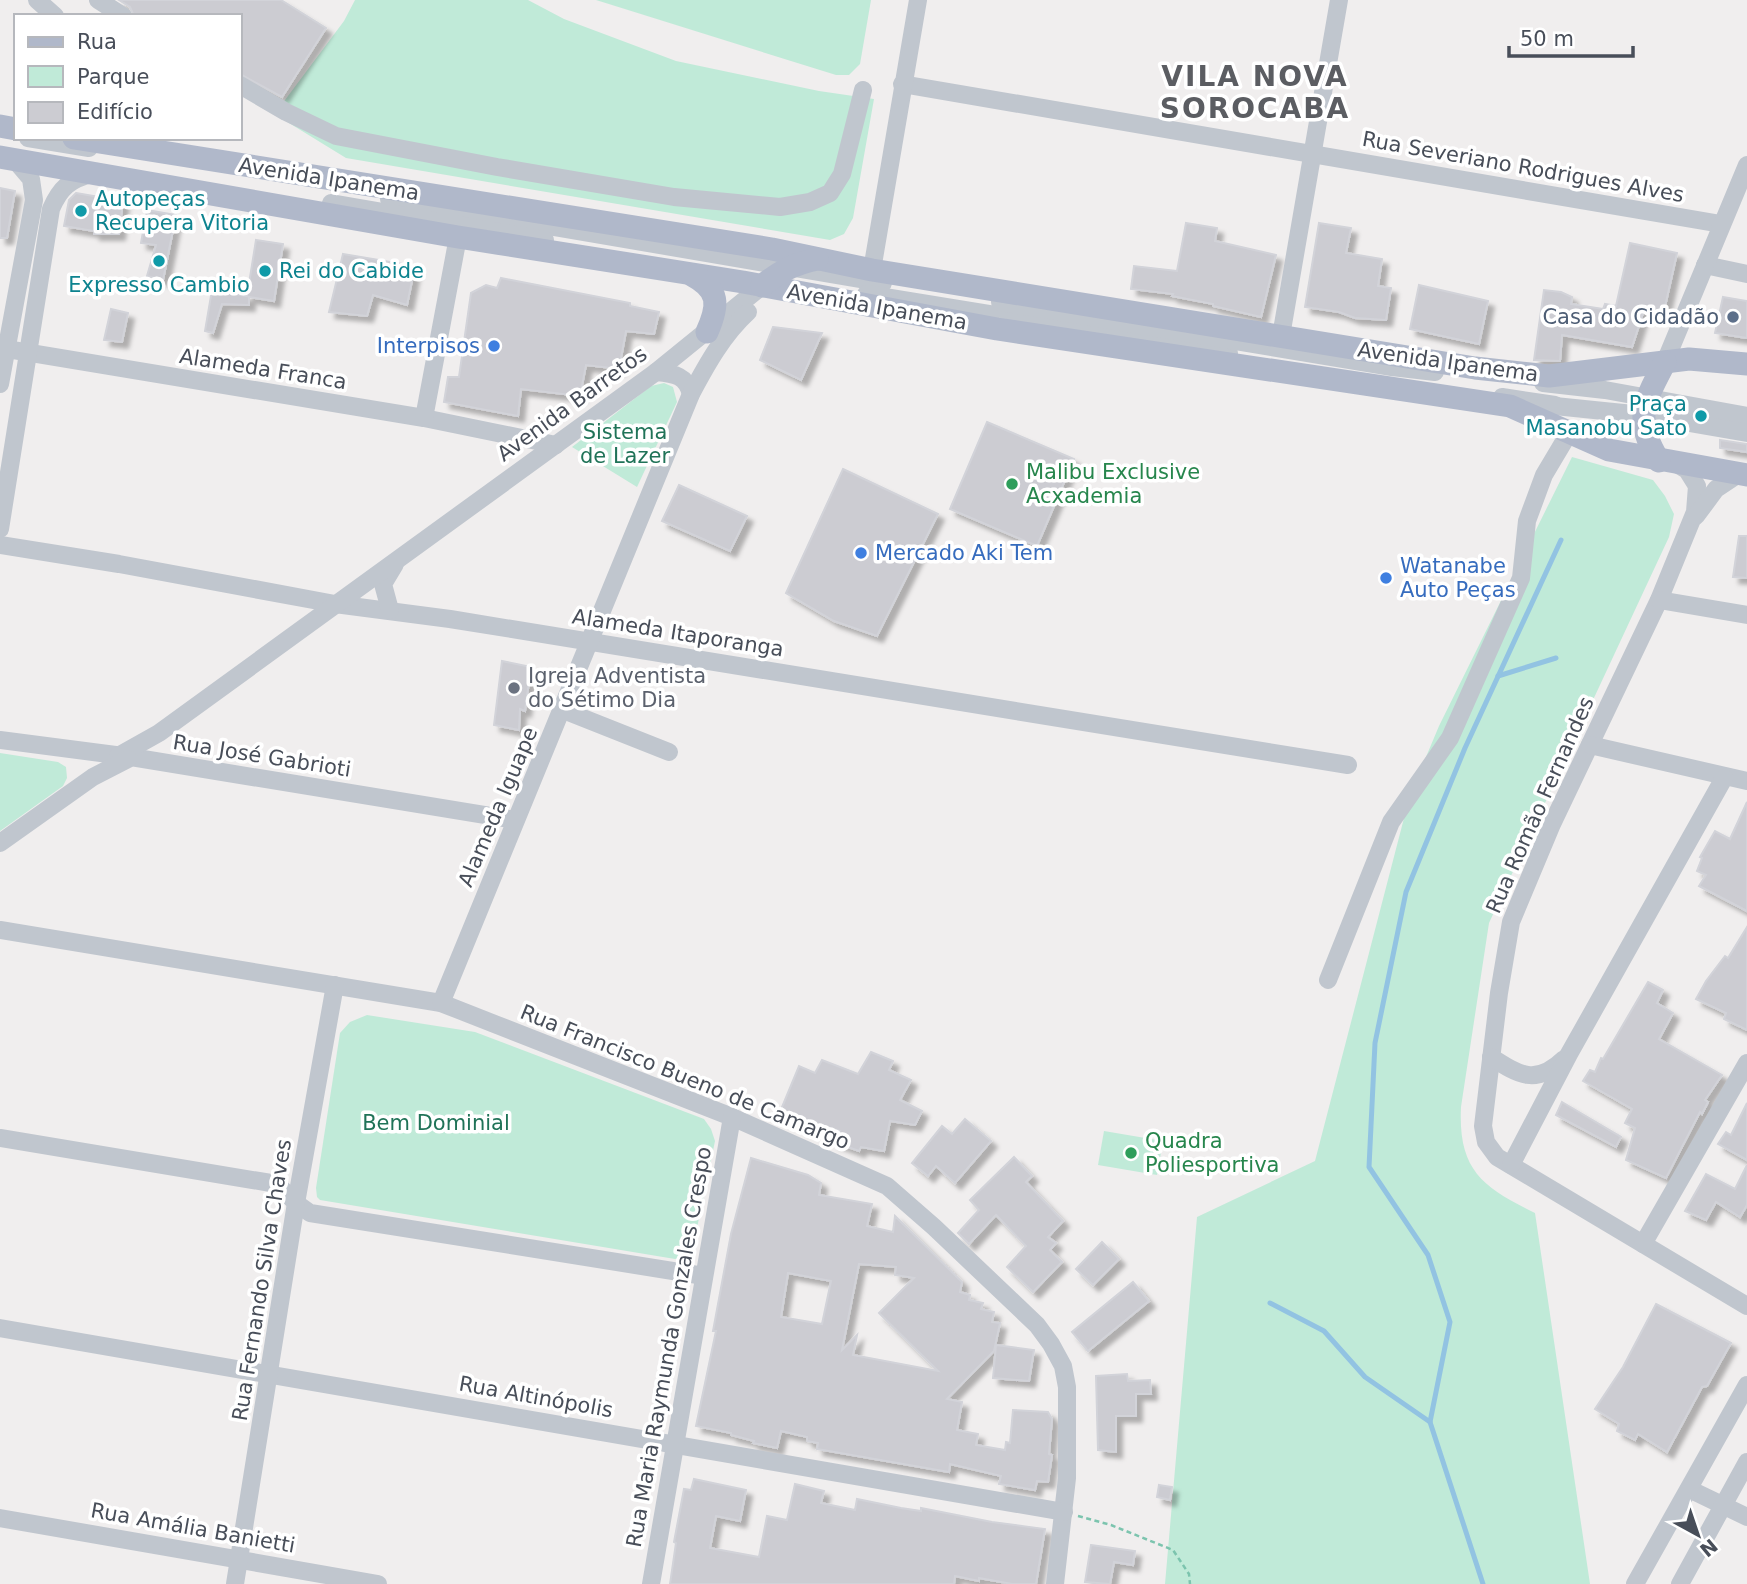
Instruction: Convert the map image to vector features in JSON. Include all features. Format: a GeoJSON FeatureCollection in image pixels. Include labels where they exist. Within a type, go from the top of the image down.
{"type":"FeatureCollection","features":[{"type":"Feature","properties":{"kind":"main road","name":"Avenida Ipanema"},"geometry":{"type":"LineString","coordinates":[[87,140],[772,249],[872,270],[1475,368],[1549,376],[1689,359],[1747,364]]}},
{"type":"Feature","properties":{"kind":"main road","name":"Avenida Ipanema"},"geometry":{"type":"LineString","coordinates":[[7,150],[98,173],[458,237],[692,275],[775,280],[984,327],[1510,406],[1609,450],[1743,474]]}},
{"type":"Feature","properties":{"kind":"main road"},"geometry":{"type":"LineString","coordinates":[[775,280],[820,258]]}},
{"type":"Feature","properties":{"kind":"main road"},"geometry":{"type":"LineString","coordinates":[[692,275],[705,282],[715,300],[716,312],[707,332]]}},
{"type":"Feature","properties":{"kind":"main road"},"geometry":{"type":"LineString","coordinates":[[1665,362],[1640,403],[1648,444],[1667,462]]}},
{"type":"Feature","properties":{"kind":"street"},"geometry":{"type":"LineString","coordinates":[[98,0],[120,14]]}},
{"type":"Feature","properties":{"kind":"street"},"geometry":{"type":"LineString","coordinates":[[872,270],[918,0]]}},
{"type":"Feature","properties":{"kind":"street"},"geometry":{"type":"LineString","coordinates":[[1281,336],[1339,0]]}},
{"type":"Feature","properties":{"kind":"street","name":"Rua Severiano Rodrigues Alves"},"geometry":{"type":"LineString","coordinates":[[902,84],[1721,224]]}},
{"type":"Feature","properties":{"kind":"street"},"geometry":{"type":"LineString","coordinates":[[242,86],[286,112],[336,136],[674,197],[780,207],[810,202],[830,193],[842,174],[863,90]]}},
{"type":"Feature","properties":{"kind":"street"},"geometry":{"type":"LineString","coordinates":[[0,134],[7,150],[30,179],[34,200],[3,349],[0,384]]}},
{"type":"Feature","properties":{"kind":"street"},"geometry":{"type":"LineString","coordinates":[[39,140],[775,280],[1392,367],[1605,390],[1640,403],[1747,433]]}},
{"type":"Feature","properties":{"kind":"street"},"geometry":{"type":"LineString","coordinates":[[7,150],[775,280],[1555,405]]}},
{"type":"Feature","properties":{"kind":"street"},"geometry":{"type":"LineString","coordinates":[[1665,362],[1747,165]]}},
{"type":"Feature","properties":{"kind":"street"},"geometry":{"type":"LineString","coordinates":[[0,529],[51,209],[62,188],[77,178],[98,173]]}},
{"type":"Feature","properties":{"kind":"street"},"geometry":{"type":"LineString","coordinates":[[424,418],[458,237]]}},
{"type":"Feature","properties":{"kind":"street"},"geometry":{"type":"LineString","coordinates":[[1705,265],[1747,274]]}},
{"type":"Feature","properties":{"kind":"street","name":"Avenida Barretos"},"geometry":{"type":"LineString","coordinates":[[0,843],[159,733],[656,372],[775,280]]}},
{"type":"Feature","properties":{"kind":"street","name":"Alameda Iguape"},"geometry":{"type":"LineString","coordinates":[[441,1003],[691,394],[732,326],[775,280]]}},
{"type":"Feature","properties":{"kind":"street","name":"Alameda Franca"},"geometry":{"type":"LineString","coordinates":[[3,349],[424,418],[556,444]]}},
{"type":"Feature","properties":{"kind":"street"},"geometry":{"type":"LineString","coordinates":[[656,372],[682,378],[688,383],[691,394]]}},
{"type":"Feature","properties":{"kind":"street"},"geometry":{"type":"LineString","coordinates":[[1549,376],[1597,383],[1640,403]]}},
{"type":"Feature","properties":{"kind":"street"},"geometry":{"type":"LineString","coordinates":[[1510,406],[1640,403],[1747,416]]}},
{"type":"Feature","properties":{"kind":"street"},"geometry":{"type":"LineString","coordinates":[[1328,980],[1391,822],[1450,738],[1521,578],[1527,521],[1544,475],[1569,433]]}},
{"type":"Feature","properties":{"kind":"street"},"geometry":{"type":"LineString","coordinates":[[518,437],[527,451],[526,466]]}},
{"type":"Feature","properties":{"kind":"street","name":"Rua Romão Fernandes"},"geometry":{"type":"LineString","coordinates":[[1490,1149],[1483,1126],[1490,1057],[1511,922],[1552,824],[1659,600],[1689,528],[1697,498],[1696,486],[1687,470],[1667,462]]}},
{"type":"Feature","properties":{"kind":"street","name":"Rua Romão Fernandes"},"geometry":{"type":"LineString","coordinates":[[1689,528],[1716,489],[1743,474]]}},
{"type":"Feature","properties":{"kind":"street","name":"Alameda Itaporanga"},"geometry":{"type":"LineString","coordinates":[[0,545],[335,604],[390,610],[1348,765]]}},
{"type":"Feature","properties":{"kind":"street","name":"Avenida Barretos"},"geometry":{"type":"LineString","coordinates":[[390,610],[383,584],[404,553]]}},
{"type":"Feature","properties":{"kind":"street"},"geometry":{"type":"LineString","coordinates":[[293,596],[302,604],[305,612],[300,629]]}},
{"type":"Feature","properties":{"kind":"street"},"geometry":{"type":"LineString","coordinates":[[1659,600],[1747,615]]}},
{"type":"Feature","properties":{"kind":"street"},"geometry":{"type":"LineString","coordinates":[[563,710],[669,752]]}},
{"type":"Feature","properties":{"kind":"street","name":"Rua José Gabrioti"},"geometry":{"type":"LineString","coordinates":[[0,740],[124,757],[515,820]]}},
{"type":"Feature","properties":{"kind":"street"},"geometry":{"type":"LineString","coordinates":[[1590,745],[1724,778],[1747,781]]}},
{"type":"Feature","properties":{"kind":"street"},"geometry":{"type":"LineString","coordinates":[[73,751],[82,774],[79,787]]}},
{"type":"Feature","properties":{"kind":"street"},"geometry":{"type":"LineString","coordinates":[[1511,1165],[1569,1054],[1724,778]]}},
{"type":"Feature","properties":{"kind":"street","name":"Rua Francisco Bueno de Camargo"},"geometry":{"type":"LineString","coordinates":[[0,930],[441,1003],[732,1118],[887,1186],[1037,1325],[1063,1366],[1067,1387],[1067,1478],[1055,1584]]}},
{"type":"Feature","properties":{"kind":"street","name":"Rua Fernando Silva Chaves"},"geometry":{"type":"LineString","coordinates":[[236,1584],[296,1203],[335,985]]}},
{"type":"Feature","properties":{"kind":"street"},"geometry":{"type":"LineString","coordinates":[[1490,1057],[1516,1073],[1532,1076],[1550,1070],[1569,1054]]}},
{"type":"Feature","properties":{"kind":"street"},"geometry":{"type":"LineString","coordinates":[[1643,1244],[1747,1063]]}},
{"type":"Feature","properties":{"kind":"street","name":"Rua Maria Raymunda Gonzales Crespo"},"geometry":{"type":"LineString","coordinates":[[651,1584],[732,1118]]}},
{"type":"Feature","properties":{"kind":"street"},"geometry":{"type":"LineString","coordinates":[[1490,1149],[1510,1149],[1526,1136]]}},
{"type":"Feature","properties":{"kind":"street"},"geometry":{"type":"LineString","coordinates":[[0,1138],[277,1184],[310,1213],[704,1276]]}},
{"type":"Feature","properties":{"kind":"street"},"geometry":{"type":"LineString","coordinates":[[1490,1149],[1511,1165],[1747,1306]]}},
{"type":"Feature","properties":{"kind":"street","name":"Rua Altinópolis"},"geometry":{"type":"LineString","coordinates":[[0,1328],[1064,1512]]}},
{"type":"Feature","properties":{"kind":"street"},"geometry":{"type":"LineString","coordinates":[[1635,1584],[1747,1385]]}},
{"type":"Feature","properties":{"kind":"street"},"geometry":{"type":"LineString","coordinates":[[1680,1584],[1747,1462]]}},
{"type":"Feature","properties":{"kind":"street"},"geometry":{"type":"LineString","coordinates":[[1689,1489],[1747,1517]]}},
{"type":"Feature","properties":{"kind":"street","name":"Rua Amália Banietti"},"geometry":{"type":"LineString","coordinates":[[0,1518],[378,1584]]}},
{"type":"Feature","properties":{"kind":"path"},"geometry":{"type":"LineString","coordinates":[[1064,1512],[1111,1525],[1173,1550],[1189,1574],[1190,1584]]}},
{"type":"Feature","properties":{"kind":"green space"},"geometry":{"type":"Polygon","coordinates":[[[355,0],[528,0],[564,19],[676,61],[819,91],[874,99],[853,218],[844,234],[830,240],[346,158],[276,115],[344,21],[355,0]]]}},
{"type":"Feature","properties":{"kind":"green space"},"geometry":{"type":"Polygon","coordinates":[[[596,0],[871,0],[860,64],[849,75],[836,75],[596,0]]]}},
{"type":"Feature","properties":{"kind":"green space","name":"Sistema de Lazer"},"geometry":{"type":"Polygon","coordinates":[[[664,383],[673,387],[677,402],[637,487],[572,447],[651,386],[664,383]]]}},
{"type":"Feature","properties":{"kind":"green space"},"geometry":{"type":"Polygon","coordinates":[[[1572,457],[1653,480],[1674,514],[1669,537],[1489,923],[1461,1107],[1461,1129],[1469,1161],[1477,1174],[1501,1194],[1535,1213],[1590,1584],[1165,1584],[1197,1217],[1315,1161],[1410,795],[1439,726],[1572,457]]]}},
{"type":"Feature","properties":{"kind":"green space"},"geometry":{"type":"Polygon","coordinates":[[[0,753],[58,762],[66,767],[67,778],[63,786],[0,831],[0,753]]]}},
{"type":"Feature","properties":{"kind":"green space","name":"Bem Dominial"},"geometry":{"type":"Polygon","coordinates":[[[367,1015],[475,1032],[704,1119],[715,1141],[692,1252],[686,1257],[675,1259],[320,1200],[316,1188],[340,1033],[350,1022],[367,1015]]]}},
{"type":"Feature","properties":{"kind":"green space","name":"Quadra Poliesportiva"},"geometry":{"type":"Polygon","coordinates":[[[1104,1131],[1163,1141],[1157,1175],[1098,1165],[1104,1131]]]}},
{"type":"Feature","properties":{"kind":"building"},"geometry":{"type":"Polygon","coordinates":[[[119,0],[281,0],[326,28],[282,97],[242,75],[242,14],[133,14],[130,7],[119,0]]]}},
{"type":"Feature","properties":{"kind":"building"},"geometry":{"type":"Polygon","coordinates":[[[0,188],[15,191],[7,238],[0,238],[0,188]]]}},
{"type":"Feature","properties":{"kind":"building"},"geometry":{"type":"Polygon","coordinates":[[[76,193],[123,201],[119,234],[94,234],[94,231],[64,226],[69,200],[76,193]]]}},
{"type":"Feature","properties":{"kind":"building","name":"Expresso Cambio"},"geometry":{"type":"Polygon","coordinates":[[[147,210],[176,215],[163,280],[147,276],[156,245],[141,243],[147,210]]]}},
{"type":"Feature","properties":{"kind":"building"},"geometry":{"type":"Polygon","coordinates":[[[1186,223],[1217,228],[1215,241],[1276,255],[1261,317],[1172,296],[1173,294],[1131,289],[1134,266],[1177,271],[1186,223]]]}},
{"type":"Feature","properties":{"kind":"building"},"geometry":{"type":"Polygon","coordinates":[[[1319,223],[1351,228],[1346,253],[1382,259],[1378,286],[1391,288],[1386,320],[1355,318],[1339,312],[1305,307],[1319,223]]]}},
{"type":"Feature","properties":{"kind":"building","name":"Rei do Cabide"},"geometry":{"type":"Polygon","coordinates":[[[256,240],[283,244],[274,301],[249,297],[249,305],[222,304],[213,333],[205,331],[212,290],[247,296],[256,240]]]}},
{"type":"Feature","properties":{"kind":"building"},"geometry":{"type":"Polygon","coordinates":[[[1630,243],[1677,253],[1664,311],[1644,310],[1632,347],[1562,335],[1560,361],[1534,360],[1544,290],[1561,292],[1572,297],[1571,304],[1603,309],[1605,304],[1616,306],[1630,243]]]}},
{"type":"Feature","properties":{"kind":"building"},"geometry":{"type":"Polygon","coordinates":[[[343,254],[415,266],[407,305],[373,295],[367,316],[329,312],[343,254]]]}},
{"type":"Feature","properties":{"kind":"building","name":"Interpisos"},"geometry":{"type":"Polygon","coordinates":[[[501,278],[630,303],[630,306],[659,312],[654,334],[626,331],[619,369],[586,365],[580,396],[521,389],[518,416],[444,402],[448,377],[459,377],[471,293],[486,285],[497,288],[501,278]]]}},
{"type":"Feature","properties":{"kind":"building"},"geometry":{"type":"Polygon","coordinates":[[[1419,285],[1488,301],[1479,344],[1410,329],[1419,285]]]}},
{"type":"Feature","properties":{"kind":"building","name":"Casa do Cidadão"},"geometry":{"type":"Polygon","coordinates":[[[1723,297],[1747,301],[1747,338],[1715,333],[1723,297]]]}},
{"type":"Feature","properties":{"kind":"building"},"geometry":{"type":"Polygon","coordinates":[[[111,309],[128,313],[122,342],[104,340],[111,309]]]}},
{"type":"Feature","properties":{"kind":"building"},"geometry":{"type":"Polygon","coordinates":[[[773,327],[822,333],[801,380],[760,360],[773,327]]]}},
{"type":"Feature","properties":{"kind":"building","name":"Malibu Exclusive Acxademia"},"geometry":{"type":"Polygon","coordinates":[[[987,422],[1074,459],[1037,546],[950,509],[987,422]]]}},
{"type":"Feature","properties":{"kind":"building"},"geometry":{"type":"Polygon","coordinates":[[[1720,440],[1747,444],[1747,452],[1720,448],[1720,440]]]}},
{"type":"Feature","properties":{"kind":"building","name":"Mercado Aki Tem"},"geometry":{"type":"Polygon","coordinates":[[[843,469],[938,514],[877,636],[834,621],[786,593],[843,469]]]}},
{"type":"Feature","properties":{"kind":"building"},"geometry":{"type":"Polygon","coordinates":[[[679,485],[747,516],[730,551],[662,521],[679,485]]]}},
{"type":"Feature","properties":{"kind":"building"},"geometry":{"type":"Polygon","coordinates":[[[1739,536],[1747,536],[1747,578],[1733,577],[1739,536]]]}},
{"type":"Feature","properties":{"kind":"building","name":"Igreja Adventista do Sétimo Dia"},"geometry":{"type":"Polygon","coordinates":[[[502,661],[531,667],[525,711],[520,709],[519,730],[494,725],[502,661]]]}},
{"type":"Feature","properties":{"kind":"building"},"geometry":{"type":"Polygon","coordinates":[[[1747,802],[1747,911],[1699,886],[1706,875],[1697,871],[1702,858],[1700,857],[1715,831],[1730,839],[1747,802]]]}},
{"type":"Feature","properties":{"kind":"building"},"geometry":{"type":"Polygon","coordinates":[[[1747,927],[1747,1030],[1724,1019],[1726,1013],[1696,999],[1725,956],[1728,958],[1747,927]]]}},
{"type":"Feature","properties":{"kind":"building"},"geometry":{"type":"Polygon","coordinates":[[[1648,982],[1663,990],[1657,1003],[1673,1013],[1659,1039],[1722,1075],[1705,1100],[1708,1102],[1702,1114],[1700,1112],[1666,1178],[1626,1160],[1635,1128],[1625,1123],[1632,1109],[1583,1081],[1590,1070],[1595,1072],[1648,982]]]}},
{"type":"Feature","properties":{"kind":"building"},"geometry":{"type":"Polygon","coordinates":[[[871,1052],[893,1061],[889,1070],[911,1080],[900,1100],[922,1111],[915,1125],[890,1121],[884,1151],[861,1147],[859,1151],[834,1142],[840,1131],[780,1112],[799,1066],[815,1073],[822,1060],[858,1074],[871,1052]]]}},
{"type":"Feature","properties":{"kind":"building"},"geometry":{"type":"Polygon","coordinates":[[[1562,1102],[1621,1137],[1616,1147],[1556,1115],[1562,1102]]]}},
{"type":"Feature","properties":{"kind":"building"},"geometry":{"type":"Polygon","coordinates":[[[1747,1103],[1747,1160],[1718,1144],[1726,1132],[1731,1135],[1747,1103]]]}},
{"type":"Feature","properties":{"kind":"building"},"geometry":{"type":"Polygon","coordinates":[[[965,1119],[991,1141],[955,1183],[936,1166],[928,1176],[912,1163],[942,1126],[952,1134],[965,1119]]]}},
{"type":"Feature","properties":{"kind":"building"},"geometry":{"type":"Polygon","coordinates":[[[1014,1157],[1032,1176],[1026,1182],[1063,1221],[1048,1237],[1056,1243],[1050,1250],[1062,1262],[1033,1292],[1007,1267],[1026,1246],[996,1215],[969,1244],[958,1233],[979,1210],[970,1200],[1014,1157]]]}},
{"type":"Feature","properties":{"kind":"building"},"geometry":{"type":"Polygon","coordinates":[[[751,1158],[808,1175],[821,1183],[819,1195],[872,1204],[867,1226],[893,1232],[895,1216],[962,1282],[960,1292],[970,1295],[969,1300],[983,1303],[981,1309],[994,1312],[992,1322],[1000,1323],[994,1351],[947,1399],[962,1402],[957,1430],[978,1434],[976,1445],[1005,1450],[1006,1442],[1010,1443],[1013,1410],[1048,1412],[1052,1419],[1049,1454],[1052,1455],[1048,1482],[1037,1481],[1035,1490],[999,1484],[1001,1476],[950,1464],[949,1472],[817,1449],[818,1443],[807,1441],[807,1437],[781,1431],[777,1448],[753,1443],[754,1441],[731,1433],[696,1426],[716,1331],[713,1331],[731,1234],[751,1158]],[[859,1264],[842,1350],[857,1335],[853,1355],[938,1371],[879,1313],[914,1278],[895,1275],[896,1267],[859,1264]],[[788,1273],[781,1317],[822,1324],[831,1281],[788,1273]]]}},
{"type":"Feature","properties":{"kind":"building"},"geometry":{"type":"Polygon","coordinates":[[[1747,1165],[1747,1205],[1740,1217],[1716,1202],[1706,1220],[1685,1211],[1706,1174],[1735,1189],[1747,1165]]]}},
{"type":"Feature","properties":{"kind":"building"},"geometry":{"type":"Polygon","coordinates":[[[1102,1242],[1119,1259],[1093,1285],[1076,1269],[1102,1242]]]}},
{"type":"Feature","properties":{"kind":"building"},"geometry":{"type":"Polygon","coordinates":[[[1133,1282],[1149,1301],[1088,1351],[1072,1332],[1133,1282]]]}},
{"type":"Feature","properties":{"kind":"building"},"geometry":{"type":"Polygon","coordinates":[[[1656,1304],[1731,1343],[1707,1386],[1702,1387],[1667,1452],[1638,1434],[1635,1440],[1617,1431],[1619,1424],[1595,1409],[1623,1367],[1656,1304]]]}},
{"type":"Feature","properties":{"kind":"building"},"geometry":{"type":"Polygon","coordinates":[[[996,1345],[1034,1350],[1029,1381],[993,1378],[996,1345]]]}},
{"type":"Feature","properties":{"kind":"building"},"geometry":{"type":"Polygon","coordinates":[[[1127,1374],[1128,1381],[1150,1380],[1151,1394],[1136,1394],[1136,1416],[1116,1416],[1116,1452],[1098,1450],[1096,1376],[1127,1374]]]}},
{"type":"Feature","properties":{"kind":"building"},"geometry":{"type":"Polygon","coordinates":[[[694,1479],[746,1490],[740,1521],[716,1516],[710,1548],[759,1557],[767,1516],[787,1520],[795,1484],[824,1491],[821,1503],[855,1510],[857,1499],[1045,1529],[1036,1584],[1012,1584],[979,1578],[979,1581],[955,1576],[954,1584],[670,1584],[674,1542],[684,1489],[691,1490],[694,1479]]]}},
{"type":"Feature","properties":{"kind":"building"},"geometry":{"type":"Polygon","coordinates":[[[1159,1485],[1172,1487],[1170,1500],[1157,1497],[1159,1485]]]}},
{"type":"Feature","properties":{"kind":"building"},"geometry":{"type":"Polygon","coordinates":[[[1091,1545],[1135,1551],[1133,1565],[1114,1562],[1110,1584],[1085,1582],[1091,1545]]]}},
{"type":"Feature","properties":{"kind":"waterway"},"geometry":{"type":"LineString","coordinates":[[1483,1584],[1430,1422],[1450,1322],[1428,1255],[1369,1167],[1375,1043],[1406,892],[1465,748],[1561,540]]}},
{"type":"Feature","properties":{"kind":"waterway"},"geometry":{"type":"LineString","coordinates":[[1498,676],[1556,658]]}},
{"type":"Feature","properties":{"kind":"waterway"},"geometry":{"type":"LineString","coordinates":[[1270,1303],[1324,1331],[1365,1377],[1430,1422]]}},
{"type":"Feature","properties":{"kind":"place","name":"Autopeças Recupera Vitoria"},"geometry":{"type":"Point","coordinates":[81,211]}},
{"type":"Feature","properties":{"kind":"place","name":"Expresso Cambio"},"geometry":{"type":"Point","coordinates":[159,261]}},
{"type":"Feature","properties":{"kind":"place","name":"Rei do Cabide"},"geometry":{"type":"Point","coordinates":[265,271]}},
{"type":"Feature","properties":{"kind":"place","name":"Casa do Cidadão"},"geometry":{"type":"Point","coordinates":[1733,317]}},
{"type":"Feature","properties":{"kind":"place","name":"Interpisos"},"geometry":{"type":"Point","coordinates":[494,346]}},
{"type":"Feature","properties":{"kind":"place","name":"Praça Masanobu Sato"},"geometry":{"type":"Point","coordinates":[1701,416]}},
{"type":"Feature","properties":{"kind":"place","name":"Malibu Exclusive Acxademia"},"geometry":{"type":"Point","coordinates":[1012,484]}},
{"type":"Feature","properties":{"kind":"place","name":"Mercado Aki Tem"},"geometry":{"type":"Point","coordinates":[861,553]}},
{"type":"Feature","properties":{"kind":"place","name":"Watanabe Auto Peças"},"geometry":{"type":"Point","coordinates":[1386,578]}},
{"type":"Feature","properties":{"kind":"place","name":"Igreja Adventista do Sétimo Dia"},"geometry":{"type":"Point","coordinates":[514,688]}},
{"type":"Feature","properties":{"kind":"place","name":"Quadra Poliesportiva"},"geometry":{"type":"Point","coordinates":[1131,1153]}},
{"type":"Feature","properties":{"kind":"district","name":"VILA NOVA SOROCABA"},"geometry":{"type":"Point","coordinates":[1255,92]}}]}
